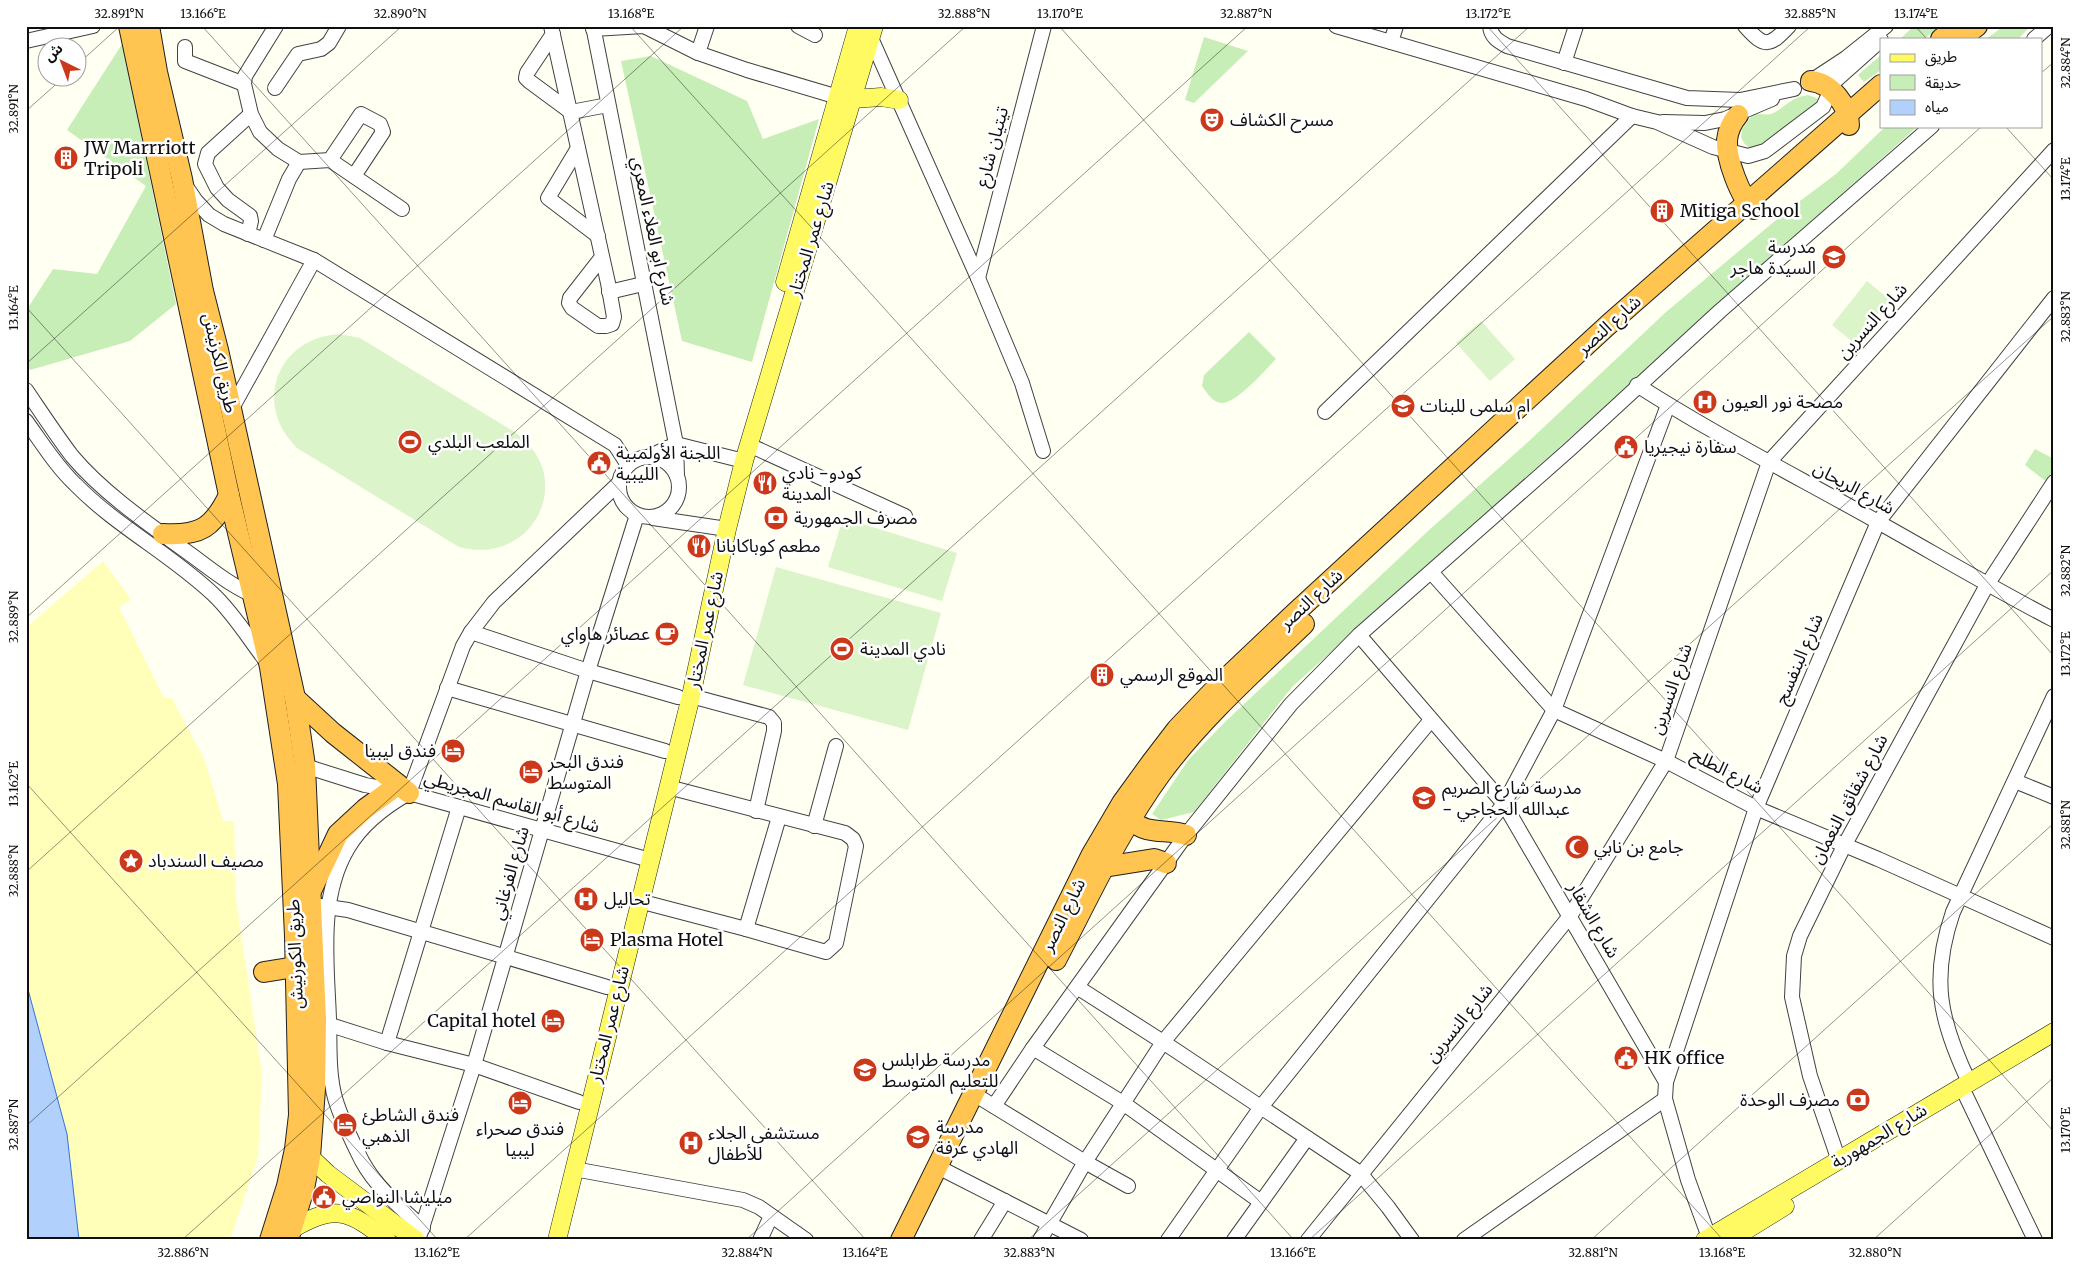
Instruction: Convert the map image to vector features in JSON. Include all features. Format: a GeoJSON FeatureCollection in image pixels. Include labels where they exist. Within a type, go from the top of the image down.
{"type":"FeatureCollection","features":[{"type":"Feature","properties":{"kind":"highway","name":"طريق الكرنيش"},"geometry":{"type":"LineString","coordinates":[[129,26],[229,495],[251,594],[270,667]]}},
{"type":"Feature","properties":{"kind":"highway","name":"طريق الكرنيش"},"geometry":{"type":"LineString","coordinates":[[149,26],[157,72],[182,179],[203,291],[295,698]]}},
{"type":"Feature","properties":{"kind":"highway"},"geometry":{"type":"LineString","coordinates":[[1942,38],[1958,26]]}},
{"type":"Feature","properties":{"kind":"highway"},"geometry":{"type":"LineString","coordinates":[[1961,38],[1977,26]]}},
{"type":"Feature","properties":{"kind":"highway"},"geometry":{"type":"LineString","coordinates":[[1803,85],[1822,83],[1831,89],[1848,120]]}},
{"type":"Feature","properties":{"kind":"highway","name":"شارع النصر"},"geometry":{"type":"LineString","coordinates":[[984,1100],[1092,854],[1122,804],[1177,729],[1216,688],[1295,613],[1608,326],[1848,120],[1880,86]]}},
{"type":"Feature","properties":{"kind":"highway","name":"شارع النصر"},"geometry":{"type":"LineString","coordinates":[[1848,120],[1880,100]]}},
{"type":"Feature","properties":{"kind":"highway"},"geometry":{"type":"LineString","coordinates":[[1738,115],[1728,132],[1728,152],[1740,190],[1750,205]]}},
{"type":"Feature","properties":{"kind":"highway","name":"شارع النصر"},"geometry":{"type":"LineString","coordinates":[[902,1240],[942,1168],[984,1100],[1104,867],[1162,772],[1232,693],[1320,608],[1750,205]]}},
{"type":"Feature","properties":{"kind":"highway"},"geometry":{"type":"LineString","coordinates":[[163,534],[184,535],[204,528],[220,514],[229,495]]}},
{"type":"Feature","properties":{"kind":"highway","name":"طريق الكورنيش"},"geometry":{"type":"LineString","coordinates":[[270,667],[288,784],[298,1115],[295,1149],[287,1186],[270,1240]]}},
{"type":"Feature","properties":{"kind":"highway"},"geometry":{"type":"LineString","coordinates":[[295,698],[400,792],[364,809],[338,834],[316,901]]}},
{"type":"Feature","properties":{"kind":"highway","name":"طريق الكورنيش"},"geometry":{"type":"LineString","coordinates":[[290,1234],[304,1189],[310,1157],[315,1089],[323,1022],[316,901],[305,766],[295,698]]}},
{"type":"Feature","properties":{"kind":"highway"},"geometry":{"type":"LineString","coordinates":[[1131,820],[1148,831],[1174,831],[1186,835]]}},
{"type":"Feature","properties":{"kind":"highway"},"geometry":{"type":"LineString","coordinates":[[1104,867],[1150,859],[1158,859],[1166,863]]}},
{"type":"Feature","properties":{"kind":"highway"},"geometry":{"type":"LineString","coordinates":[[264,972],[295,967]]}},
{"type":"Feature","properties":{"kind":"highway","name":"شارع النصر"},"geometry":{"type":"LineString","coordinates":[[912,1240],[942,1168]]}},
{"type":"Feature","properties":{"kind":"main road","name":"شارع عمر المختار"},"geometry":{"type":"LineString","coordinates":[[552,1237],[579,1102],[607,987],[644,859],[668,787],[685,696],[723,528],[845,98],[868,30]]}},
{"type":"Feature","properties":{"kind":"main road"},"geometry":{"type":"LineString","coordinates":[[845,98],[881,97],[899,100]]}},
{"type":"Feature","properties":{"kind":"main road","name":"شارع عمر المختار"},"geometry":{"type":"LineString","coordinates":[[552,1237],[574,1169],[639,901],[644,859],[665,751],[685,696]]}},
{"type":"Feature","properties":{"kind":"main road","name":"شارع الجمهورية"},"geometry":{"type":"LineString","coordinates":[[1730,1240],[1968,1089],[2054,1032]]}},
{"type":"Feature","properties":{"kind":"main road","name":"شارع الجمهورية"},"geometry":{"type":"LineString","coordinates":[[1708,1239],[1839,1161],[1968,1089],[2054,1045]]}},
{"type":"Feature","properties":{"kind":"main road"},"geometry":{"type":"LineString","coordinates":[[310,1157],[328,1174],[419,1236]]}},
{"type":"Feature","properties":{"kind":"main road"},"geometry":{"type":"LineString","coordinates":[[290,1234],[315,1216],[334,1213],[351,1216],[363,1221],[387,1240]]}},
{"type":"Feature","properties":{"kind":"street"},"geometry":{"type":"LineString","coordinates":[[26,41],[92,26]]}},
{"type":"Feature","properties":{"kind":"street"},"geometry":{"type":"LineString","coordinates":[[276,26],[246,76],[244,84],[251,114],[260,132],[278,149],[299,162],[330,160],[402,208]]}},
{"type":"Feature","properties":{"kind":"street"},"geometry":{"type":"LineString","coordinates":[[275,88],[298,54],[321,48],[329,43],[339,26]]}},
{"type":"Feature","properties":{"kind":"street"},"geometry":{"type":"LineString","coordinates":[[593,28],[644,26],[698,52],[748,70],[845,98]]}},
{"type":"Feature","properties":{"kind":"street"},"geometry":{"type":"LineString","coordinates":[[698,52],[707,26]]}},
{"type":"Feature","properties":{"kind":"street"},"geometry":{"type":"LineString","coordinates":[[798,26],[815,35]]}},
{"type":"Feature","properties":{"kind":"street","name":"تيتيان شارع"},"geometry":{"type":"LineString","coordinates":[[978,278],[1044,26]]}},
{"type":"Feature","properties":{"kind":"street"},"geometry":{"type":"LineString","coordinates":[[1336,26],[1586,99],[1632,116],[1657,122],[1728,152],[1748,156],[1765,151],[1822,107],[1838,78],[1880,41]]}},
{"type":"Feature","properties":{"kind":"street"},"geometry":{"type":"LineString","coordinates":[[1391,42],[1396,26]]}},
{"type":"Feature","properties":{"kind":"street"},"geometry":{"type":"LineString","coordinates":[[1490,26],[1491,32],[1497,41],[1564,63],[1686,98],[1740,100],[1803,85]]}},
{"type":"Feature","properties":{"kind":"street"},"geometry":{"type":"LineString","coordinates":[[1564,63],[1576,26]]}},
{"type":"Feature","properties":{"kind":"street"},"geometry":{"type":"LineString","coordinates":[[1745,26],[1757,38],[1766,43],[1775,41],[1789,26]]}},
{"type":"Feature","properties":{"kind":"street"},"geometry":{"type":"LineString","coordinates":[[1657,122],[1705,123],[1738,115],[1803,85],[1841,63],[1886,26]]}},
{"type":"Feature","properties":{"kind":"street"},"geometry":{"type":"LineString","coordinates":[[1883,38],[1897,26]]}},
{"type":"Feature","properties":{"kind":"street"},"geometry":{"type":"LineString","coordinates":[[2035,38],[2049,26]]}},
{"type":"Feature","properties":{"kind":"street","name":"شارع ابو العلاء المعري"},"geometry":{"type":"LineString","coordinates":[[593,28],[676,444],[677,476]]}},
{"type":"Feature","properties":{"kind":"street"},"geometry":{"type":"LineString","coordinates":[[552,30],[527,73],[526,78],[571,112],[608,105]]}},
{"type":"Feature","properties":{"kind":"street"},"geometry":{"type":"LineString","coordinates":[[552,30],[598,236],[602,256],[609,292],[614,317],[612,324],[606,326],[598,326],[572,308],[569,303],[570,298],[602,256]]}},
{"type":"Feature","properties":{"kind":"street"},"geometry":{"type":"LineString","coordinates":[[868,30],[978,278],[1022,384],[1043,451]]}},
{"type":"Feature","properties":{"kind":"street"},"geometry":{"type":"LineString","coordinates":[[185,47],[185,61],[244,84]]}},
{"type":"Feature","properties":{"kind":"street"},"geometry":{"type":"LineString","coordinates":[[248,234],[251,221],[250,216],[228,200],[218,188],[205,164],[208,153],[251,114]]}},
{"type":"Feature","properties":{"kind":"street"},"geometry":{"type":"LineString","coordinates":[[330,160],[360,114],[380,124],[383,132],[354,176]]}},
{"type":"Feature","properties":{"kind":"street"},"geometry":{"type":"LineString","coordinates":[[1325,412],[1632,116]]}},
{"type":"Feature","properties":{"kind":"street"},"geometry":{"type":"LineString","coordinates":[[1128,1186],[984,1100],[1033,1048],[1186,835],[1291,704],[1359,635],[1570,449],[1637,385],[1930,128]]}},
{"type":"Feature","properties":{"kind":"street"},"geometry":{"type":"LineString","coordinates":[[578,148],[548,198],[598,236]]}},
{"type":"Feature","properties":{"kind":"street","name":"شارع النسرين"},"geometry":{"type":"LineString","coordinates":[[1308,1240],[1570,916],[1666,761],[1769,462],[2054,150]]}},
{"type":"Feature","properties":{"kind":"street"},"geometry":{"type":"LineString","coordinates":[[264,240],[289,179],[299,162]]}},
{"type":"Feature","properties":{"kind":"street"},"geometry":{"type":"LineString","coordinates":[[182,179],[196,201],[209,215],[224,224],[314,260],[615,445],[628,465]]}},
{"type":"Feature","properties":{"kind":"street"},"geometry":{"type":"LineString","coordinates":[[231,410],[314,260]]}},
{"type":"Feature","properties":{"kind":"street"},"geometry":{"type":"LineString","coordinates":[[609,292],[643,284]]}},
{"type":"Feature","properties":{"kind":"street","name":"شارع البنفسج"},"geometry":{"type":"LineString","coordinates":[[1666,1082],[1756,808],[1878,522],[2054,298]]}},
{"type":"Feature","properties":{"kind":"street","name":"شارع الريحان"},"geometry":{"type":"LineString","coordinates":[[1637,385],[1668,405],[1878,522],[1987,586],[2054,620]]}},
{"type":"Feature","properties":{"kind":"street"},"geometry":{"type":"LineString","coordinates":[[26,390],[72,456],[93,478],[163,534],[226,580],[251,594],[273,603]]}},
{"type":"Feature","properties":{"kind":"street"},"geometry":{"type":"LineString","coordinates":[[1168,1240],[1261,1107],[1504,804],[1554,710],[1668,405]]}},
{"type":"Feature","properties":{"kind":"street"},"geometry":{"type":"LineString","coordinates":[[26,421],[56,463],[75,484],[129,529],[194,577],[227,608],[270,667]]}},
{"type":"Feature","properties":{"kind":"street"},"geometry":{"type":"LineString","coordinates":[[723,528],[643,517],[630,512],[621,499],[618,484],[620,476],[628,465],[634,461],[648,457],[676,444],[743,455],[904,516]]}},
{"type":"Feature","properties":{"kind":"street"},"geometry":{"type":"LineString","coordinates":[[643,517],[659,516],[668,511],[674,504],[679,485],[677,476],[665,462],[648,457]]}},
{"type":"Feature","properties":{"kind":"street","name":"شارع شقائق النعمان"},"geometry":{"type":"LineString","coordinates":[[1839,1161],[1810,1076],[1801,1044],[1792,997],[1794,956],[1800,936],[1844,846],[1987,586],[2054,482]]}},
{"type":"Feature","properties":{"kind":"street"},"geometry":{"type":"LineString","coordinates":[[400,792],[447,688],[463,646],[471,632],[494,602],[618,484]]}},
{"type":"Feature","properties":{"kind":"street"},"geometry":{"type":"LineString","coordinates":[[129,529],[137,514]]}},
{"type":"Feature","properties":{"kind":"street","name":"شارع الفرغاني"},"geometry":{"type":"LineString","coordinates":[[419,1236],[474,1065],[588,671],[643,517]]}},
{"type":"Feature","properties":{"kind":"street","name":"شارع الطلح"},"geometry":{"type":"LineString","coordinates":[[1431,572],[1554,710],[1666,761],[1756,808],[1960,895],[2054,938]]}},
{"type":"Feature","properties":{"kind":"street"},"geometry":{"type":"LineString","coordinates":[[471,632],[588,671],[769,717],[774,723],[774,731],[756,811]]}},
{"type":"Feature","properties":{"kind":"street","name":"شارع الشقار"},"geometry":{"type":"LineString","coordinates":[[1359,635],[1504,804],[1666,1082]]}},
{"type":"Feature","properties":{"kind":"street"},"geometry":{"type":"LineString","coordinates":[[447,688],[665,751]]}},
{"type":"Feature","properties":{"kind":"street"},"geometry":{"type":"LineString","coordinates":[[2034,1239],[1968,1089],[1948,1035],[1940,988],[1942,948],[1952,912],[2054,696]]}},
{"type":"Feature","properties":{"kind":"street"},"geometry":{"type":"LineString","coordinates":[[1040,1240],[1085,1162],[1163,1042],[1431,720]]}},
{"type":"Feature","properties":{"kind":"street"},"geometry":{"type":"LineString","coordinates":[[814,826],[836,746]]}},
{"type":"Feature","properties":{"kind":"street","name":"شارع أبو القاسم المجريطي"},"geometry":{"type":"LineString","coordinates":[[305,766],[365,785],[459,807],[644,859]]}},
{"type":"Feature","properties":{"kind":"street"},"geometry":{"type":"LineString","coordinates":[[2014,781],[2054,797]]}},
{"type":"Feature","properties":{"kind":"street"},"geometry":{"type":"LineString","coordinates":[[639,901],[826,952],[836,943],[856,846],[853,839],[845,834],[668,787]]}},
{"type":"Feature","properties":{"kind":"street"},"geometry":{"type":"LineString","coordinates":[[387,1043],[459,807]]}},
{"type":"Feature","properties":{"kind":"street"},"geometry":{"type":"LineString","coordinates":[[746,929],[779,817]]}},
{"type":"Feature","properties":{"kind":"street"},"geometry":{"type":"LineString","coordinates":[[316,901],[607,987]]}},
{"type":"Feature","properties":{"kind":"street"},"geometry":{"type":"LineString","coordinates":[[1077,986],[1360,1174],[1388,1207],[1412,1240]]}},
{"type":"Feature","properties":{"kind":"street"},"geometry":{"type":"LineString","coordinates":[[419,1236],[394,1201],[368,1171],[352,1139],[335,1099],[323,1022],[387,1043],[474,1065],[579,1102]]}},
{"type":"Feature","properties":{"kind":"street"},"geometry":{"type":"LineString","coordinates":[[1033,1048],[1123,1103],[1261,1202]]}},
{"type":"Feature","properties":{"kind":"street"},"geometry":{"type":"LineString","coordinates":[[1666,1082],[1665,1099],[1688,1180],[1708,1239]]}},
{"type":"Feature","properties":{"kind":"street"},"geometry":{"type":"LineString","coordinates":[[1464,1240],[1665,1099]]}},
{"type":"Feature","properties":{"kind":"street"},"geometry":{"type":"LineString","coordinates":[[1234,1240],[1307,1138]]}},
{"type":"Feature","properties":{"kind":"street"},"geometry":{"type":"LineString","coordinates":[[942,1168],[1081,1240]]}},
{"type":"Feature","properties":{"kind":"street"},"geometry":{"type":"LineString","coordinates":[[574,1169],[743,1200],[771,1216],[806,1240]]}},
{"type":"Feature","properties":{"kind":"street"},"geometry":{"type":"LineString","coordinates":[[981,1240],[1005,1201]]}},
{"type":"Feature","properties":{"kind":"street"},"geometry":{"type":"LineString","coordinates":[[760,1240],[771,1216]]}},
{"type":"Feature","properties":{"kind":"green space"},"geometry":{"type":"Polygon","coordinates":[[[1914,26],[1941,26],[1925,38],[1901,38],[1914,26]]]}},
{"type":"Feature","properties":{"kind":"green space"},"geometry":{"type":"Polygon","coordinates":[[[2004,26],[2031,26],[2019,38],[1987,38],[2004,26]]]}},
{"type":"Feature","properties":{"kind":"green space"},"geometry":{"type":"Polygon","coordinates":[[[1204,37],[1248,51],[1194,103],[1185,100],[1204,37]]]}},
{"type":"Feature","properties":{"kind":"green space"},"geometry":{"type":"Polygon","coordinates":[[[122,44],[176,304],[130,341],[30,370],[26,364],[26,311],[53,269],[97,274],[146,186],[67,130],[122,44]]]}},
{"type":"Feature","properties":{"kind":"green space"},"geometry":{"type":"Polygon","coordinates":[[[651,56],[747,101],[763,139],[819,119],[752,362],[682,341],[621,61],[651,56]]]}},
{"type":"Feature","properties":{"kind":"green space"},"geometry":{"type":"Polygon","coordinates":[[[1880,56],[1880,71],[1864,82],[1858,75],[1880,56]]]}},
{"type":"Feature","properties":{"kind":"green space"},"geometry":{"type":"Polygon","coordinates":[[[1808,95],[1821,100],[1769,146],[1756,148],[1748,147],[1744,143],[1741,137],[1742,129],[1754,113],[1771,114],[1796,98],[1808,95]]]}},
{"type":"Feature","properties":{"kind":"green space"},"geometry":{"type":"Polygon","coordinates":[[[1884,128],[1916,128],[1292,687],[1194,812],[1161,820],[1152,814],[1189,759],[1225,722],[1428,531],[1528,442],[1666,312],[1788,210],[1836,174],[1884,128]]]}},
{"type":"Feature","properties":{"kind":"green space"},"geometry":{"type":"Polygon","coordinates":[[[1249,332],[1276,359],[1243,392],[1228,401],[1219,403],[1210,397],[1202,386],[1204,375],[1249,332]]]}},
{"type":"Feature","properties":{"kind":"green space"},"geometry":{"type":"Polygon","coordinates":[[[2035,449],[2054,459],[2054,476],[2049,484],[2025,465],[2035,449]]]}},
{"type":"Feature","properties":{"kind":"sand","name":"مصيف السندباد"},"geometry":{"type":"Polygon","coordinates":[[[103,561],[131,599],[119,607],[164,698],[172,698],[205,761],[223,821],[234,821],[236,900],[262,1074],[258,1156],[230,1240],[79,1240],[67,1134],[26,982],[26,628],[103,561]]]}},
{"type":"Feature","properties":{"kind":"shaded area"},"geometry":{"type":"Polygon","coordinates":[[[1867,281],[1890,300],[1854,343],[1832,325],[1867,281]]]}},
{"type":"Feature","properties":{"kind":"shaded area"},"geometry":{"type":"Polygon","coordinates":[[[1481,321],[1515,359],[1490,381],[1456,343],[1481,321]]]}},
{"type":"Feature","properties":{"kind":"shaded area","name":"الملعب البلدي"},"geometry":{"type":"Polygon","coordinates":[[[339,334],[360,338],[513,431],[533,449],[543,470],[545,492],[539,513],[527,531],[509,544],[486,550],[459,547],[297,448],[283,431],[276,412],[274,394],[278,376],[287,360],[300,347],[318,338],[339,334]]]}},
{"type":"Feature","properties":{"kind":"shaded area"},"geometry":{"type":"Polygon","coordinates":[[[843,518],[957,553],[942,601],[828,567],[843,518]]]}},
{"type":"Feature","properties":{"kind":"shaded area","name":"نادي المدينة"},"geometry":{"type":"Polygon","coordinates":[[[776,567],[941,613],[908,730],[743,685],[776,567]]]}},
{"type":"Feature","properties":{"kind":"water"},"geometry":{"type":"Polygon","coordinates":[[[26,982],[67,1134],[79,1240],[26,1240],[26,982]]]}},
{"type":"Feature","properties":{"kind":"place","name":"مسرح الكشاف"},"geometry":{"type":"Point","coordinates":[1212,120]}},
{"type":"Feature","properties":{"kind":"place","name":"JW Marrriott Tripoli"},"geometry":{"type":"Point","coordinates":[66,158]}},
{"type":"Feature","properties":{"kind":"place","name":"Mitiga School"},"geometry":{"type":"Point","coordinates":[1662,211]}},
{"type":"Feature","properties":{"kind":"place","name":"مدرسة السيدة هاجر"},"geometry":{"type":"Point","coordinates":[1834,257]}},
{"type":"Feature","properties":{"kind":"place","name":"مصحة نور العيون"},"geometry":{"type":"Point","coordinates":[1705,402]}},
{"type":"Feature","properties":{"kind":"place","name":"ام سلمى للبنات"},"geometry":{"type":"Point","coordinates":[1403,406]}},
{"type":"Feature","properties":{"kind":"place","name":"الملعب البلدي"},"geometry":{"type":"Point","coordinates":[410,442]}},
{"type":"Feature","properties":{"kind":"place","name":"سفارة نيجيريا"},"geometry":{"type":"Point","coordinates":[1626,447]}},
{"type":"Feature","properties":{"kind":"place","name":"اللجنة الأولمبية الليبية"},"geometry":{"type":"Point","coordinates":[599,463]}},
{"type":"Feature","properties":{"kind":"place","name":"كودو- نادي المدينة"},"geometry":{"type":"Point","coordinates":[765,483]}},
{"type":"Feature","properties":{"kind":"place","name":"مصرف الجمهورية"},"geometry":{"type":"Point","coordinates":[776,518]}},
{"type":"Feature","properties":{"kind":"place","name":"مطعم كوباكابانا"},"geometry":{"type":"Point","coordinates":[699,546]}},
{"type":"Feature","properties":{"kind":"place","name":"عصائر هاواي"},"geometry":{"type":"Point","coordinates":[667,634]}},
{"type":"Feature","properties":{"kind":"place","name":"نادي المدينة"},"geometry":{"type":"Point","coordinates":[842,649]}},
{"type":"Feature","properties":{"kind":"place","name":"الموقع الرسمي"},"geometry":{"type":"Point","coordinates":[1102,675]}},
{"type":"Feature","properties":{"kind":"place","name":"فندق ليبيا"},"geometry":{"type":"Point","coordinates":[453,751]}},
{"type":"Feature","properties":{"kind":"place","name":"فندق البحر المتوسط"},"geometry":{"type":"Point","coordinates":[531,772]}},
{"type":"Feature","properties":{"kind":"place","name":"مدرسة شارع الصريم - عبدالله الحجاجي"},"geometry":{"type":"Point","coordinates":[1424,798]}},
{"type":"Feature","properties":{"kind":"place","name":"جامع بن نابي"},"geometry":{"type":"Point","coordinates":[1577,847]}},
{"type":"Feature","properties":{"kind":"place","name":"مصيف السندباد"},"geometry":{"type":"Point","coordinates":[131,861]}},
{"type":"Feature","properties":{"kind":"place","name":"تحاليل"},"geometry":{"type":"Point","coordinates":[586,899]}},
{"type":"Feature","properties":{"kind":"place","name":"Plasma Hotel"},"geometry":{"type":"Point","coordinates":[592,940]}},
{"type":"Feature","properties":{"kind":"place","name":"Capital hotel"},"geometry":{"type":"Point","coordinates":[553,1021]}},
{"type":"Feature","properties":{"kind":"place","name":"HK office"},"geometry":{"type":"Point","coordinates":[1626,1058]}},
{"type":"Feature","properties":{"kind":"place","name":"مدرسة طرابلس للتعليم المتوسط"},"geometry":{"type":"Point","coordinates":[865,1070]}},
{"type":"Feature","properties":{"kind":"place","name":"مصرف الوحدة"},"geometry":{"type":"Point","coordinates":[1858,1100]}},
{"type":"Feature","properties":{"kind":"place","name":"فندق صحراء ليبيا"},"geometry":{"type":"Point","coordinates":[520,1103]}},
{"type":"Feature","properties":{"kind":"place","name":"فندق الشاطئ الذهبي"},"geometry":{"type":"Point","coordinates":[345,1125]}},
{"type":"Feature","properties":{"kind":"place","name":"مدرسة الهادي عرفة"},"geometry":{"type":"Point","coordinates":[918,1137]}},
{"type":"Feature","properties":{"kind":"place","name":"مستشفى الجلاء للأطفال"},"geometry":{"type":"Point","coordinates":[691,1143]}},
{"type":"Feature","properties":{"kind":"place","name":"ميليشا النواصي"},"geometry":{"type":"Point","coordinates":[324,1197]}}]}
